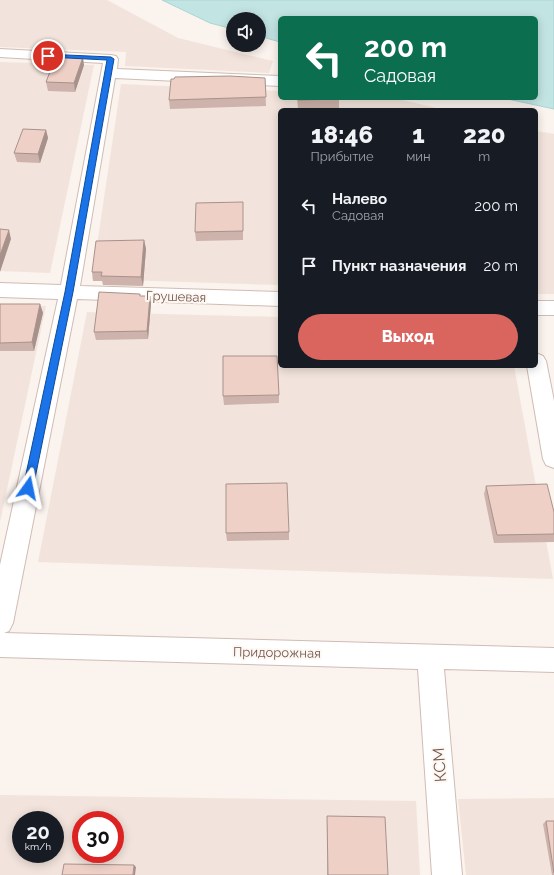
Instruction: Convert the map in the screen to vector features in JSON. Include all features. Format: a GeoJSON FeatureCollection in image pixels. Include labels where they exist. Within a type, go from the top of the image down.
{"type":"FeatureCollection","features":[{"type":"Feature","properties":{"kind":"street"},"geometry":{"type":"LineString","coordinates":[[0,53],[109,66],[278,80]]}},
{"type":"Feature","properties":{"kind":"street"},"geometry":{"type":"LineString","coordinates":[[0,623],[69,292],[109,66]]}},
{"type":"Feature","properties":{"kind":"street","name":"Грушевая"},"geometry":{"type":"LineString","coordinates":[[0,290],[278,299]]}},
{"type":"Feature","properties":{"kind":"street"},"geometry":{"type":"LineString","coordinates":[[538,308],[554,308]]}},
{"type":"Feature","properties":{"kind":"street"},"geometry":{"type":"LineString","coordinates":[[537,368],[554,459]]}},
{"type":"Feature","properties":{"kind":"street","name":"Придорожная"},"geometry":{"type":"LineString","coordinates":[[0,645],[554,660]]}},
{"type":"Feature","properties":{"kind":"street","name":"КСМ"},"geometry":{"type":"LineString","coordinates":[[430,656],[447,875]]}},
{"type":"Feature","properties":{"kind":"shaded area"},"geometry":{"type":"Polygon","coordinates":[[[0,0],[107,0],[178,38],[226,50],[226,52],[236,52],[273,61],[269,73],[125,66],[126,52],[0,47],[0,0]]]}},
{"type":"Feature","properties":{"kind":"shaded area"},"geometry":{"type":"Polygon","coordinates":[[[0,62],[94,65],[50,273],[0,271],[0,62]]]}},
{"type":"Feature","properties":{"kind":"shaded area"},"geometry":{"type":"Polygon","coordinates":[[[121,84],[278,91],[278,100],[402,100],[436,108],[278,108],[278,285],[92,279],[121,84]]]}},
{"type":"Feature","properties":{"kind":"shaded area"},"geometry":{"type":"Polygon","coordinates":[[[538,131],[554,134],[554,294],[538,294],[538,131]]]}},
{"type":"Feature","properties":{"kind":"shaded area"},"geometry":{"type":"Polygon","coordinates":[[[0,305],[46,306],[0,522],[0,305]]]}},
{"type":"Feature","properties":{"kind":"shaded area"},"geometry":{"type":"Polygon","coordinates":[[[87,312],[278,317],[278,368],[514,368],[553,579],[38,562],[87,312]]]}},
{"type":"Feature","properties":{"kind":"shaded area"},"geometry":{"type":"Polygon","coordinates":[[[0,795],[416,801],[420,875],[0,875],[0,795]]]}},
{"type":"Feature","properties":{"kind":"shaded area"},"geometry":{"type":"Polygon","coordinates":[[[554,798],[554,875],[466,875],[458,799],[554,798]]]}},
{"type":"Feature","properties":{"kind":"water"},"geometry":{"type":"Polygon","coordinates":[[[162,0],[554,0],[554,109],[512,100],[538,100],[538,16],[278,16],[278,41],[266,38],[266,12],[226,12],[226,27],[210,23],[162,0]]]}},
{"type":"Feature","properties":{"kind":"building"},"geometry":{"type":"Polygon","coordinates":[[[56,56],[83,57],[74,83],[46,82],[56,56]]]}},
{"type":"Feature","properties":{"kind":"building"},"geometry":{"type":"Polygon","coordinates":[[[230,76],[265,78],[266,97],[169,100],[171,79],[174,79],[175,77],[230,76]]]}},
{"type":"Feature","properties":{"kind":"building"},"geometry":{"type":"Polygon","coordinates":[[[23,129],[46,130],[38,154],[14,153],[23,129]]]}},
{"type":"Feature","properties":{"kind":"building"},"geometry":{"type":"Polygon","coordinates":[[[243,202],[243,231],[195,232],[196,203],[243,202]]]}},
{"type":"Feature","properties":{"kind":"building"},"geometry":{"type":"Polygon","coordinates":[[[0,229],[9,230],[0,255],[0,229]]]}},
{"type":"Feature","properties":{"kind":"building"},"geometry":{"type":"Polygon","coordinates":[[[144,240],[141,277],[101,276],[102,272],[92,272],[96,241],[144,240]]]}},
{"type":"Feature","properties":{"kind":"building"},"geometry":{"type":"Polygon","coordinates":[[[99,292],[140,294],[140,296],[150,296],[147,331],[94,332],[99,292]]]}},
{"type":"Feature","properties":{"kind":"building"},"geometry":{"type":"Polygon","coordinates":[[[0,304],[40,304],[32,342],[0,343],[0,304]]]}},
{"type":"Feature","properties":{"kind":"building"},"geometry":{"type":"Polygon","coordinates":[[[223,356],[277,356],[279,395],[223,396],[223,356]]]}},
{"type":"Feature","properties":{"kind":"building"},"geometry":{"type":"Polygon","coordinates":[[[287,483],[289,532],[226,533],[226,484],[287,483]]]}},
{"type":"Feature","properties":{"kind":"building"},"geometry":{"type":"Polygon","coordinates":[[[547,484],[554,512],[554,534],[497,535],[486,486],[547,484]]]}},
{"type":"Feature","properties":{"kind":"building"},"geometry":{"type":"Polygon","coordinates":[[[327,816],[385,817],[388,875],[328,875],[327,816]]]}},
{"type":"Feature","properties":{"kind":"building"},"geometry":{"type":"Polygon","coordinates":[[[546,821],[554,821],[554,873],[546,821]]]}},
{"type":"Feature","properties":{"kind":"building"},"geometry":{"type":"Polygon","coordinates":[[[64,864],[134,865],[133,875],[62,875],[64,864]]]}},
{"type":"Feature","properties":{"kind":"route"},"geometry":{"type":"LineString","coordinates":[[28,488],[69,292],[111,59],[48,56]]}}]}
